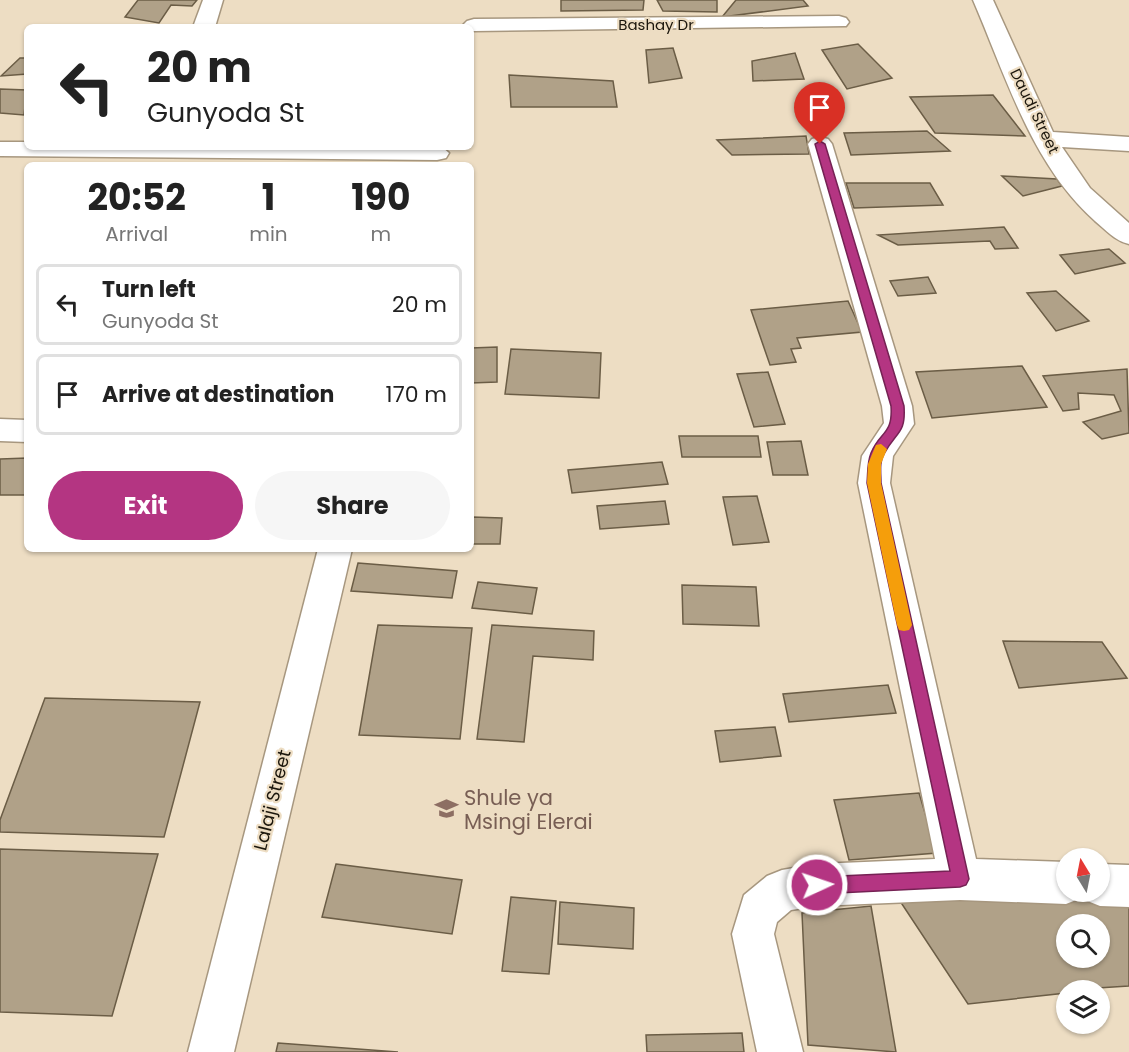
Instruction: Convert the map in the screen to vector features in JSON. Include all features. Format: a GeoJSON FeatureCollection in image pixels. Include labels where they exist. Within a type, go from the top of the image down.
{"type":"FeatureCollection","features":[{"type":"Feature","properties":{"kind":"street"},"geometry":{"type":"LineString","coordinates":[[205,24],[213,0]]}},
{"type":"Feature","properties":{"kind":"street","name":"Daudi Street"},"geometry":{"type":"LineString","coordinates":[[983,0],[1045,139],[1082,194],[1129,236]]}},
{"type":"Feature","properties":{"kind":"street"},"geometry":{"type":"LineString","coordinates":[[474,24],[481,2]]}},
{"type":"Feature","properties":{"kind":"street","name":"Bashay Dr"},"geometry":{"type":"LineString","coordinates":[[474,30],[839,22]]}},
{"type":"Feature","properties":{"kind":"street"},"geometry":{"type":"LineString","coordinates":[[1045,139],[1129,144]]}},
{"type":"Feature","properties":{"kind":"street"},"geometry":{"type":"LineString","coordinates":[[820,144],[897,406],[899,424],[878,453],[874,464],[874,483],[960,879]]}},
{"type":"Feature","properties":{"kind":"street"},"geometry":{"type":"LineString","coordinates":[[0,149],[24,149]]}},
{"type":"Feature","properties":{"kind":"street"},"geometry":{"type":"LineString","coordinates":[[73,150],[436,155]]}},
{"type":"Feature","properties":{"kind":"street"},"geometry":{"type":"LineString","coordinates":[[0,430],[24,431]]}},
{"type":"Feature","properties":{"kind":"street","name":"Lalaji Street"},"geometry":{"type":"LineString","coordinates":[[211,1052],[334,552]]}},
{"type":"Feature","properties":{"kind":"street"},"geometry":{"type":"LineString","coordinates":[[780,1052],[753,934],[759,910],[782,891],[817,885],[960,879],[1056,884]]}},
{"type":"Feature","properties":{"kind":"street"},"geometry":{"type":"LineString","coordinates":[[1110,885],[1129,886]]}},
{"type":"Feature","properties":{"kind":"building"},"geometry":{"type":"Polygon","coordinates":[[[138,0],[197,0],[192,6],[171,5],[159,23],[125,17],[138,0]]]}},
{"type":"Feature","properties":{"kind":"building"},"geometry":{"type":"Polygon","coordinates":[[[561,0],[644,0],[643,10],[561,11],[561,0]]]}},
{"type":"Feature","properties":{"kind":"building"},"geometry":{"type":"Polygon","coordinates":[[[657,0],[717,0],[717,12],[663,11],[657,0]]]}},
{"type":"Feature","properties":{"kind":"building"},"geometry":{"type":"Polygon","coordinates":[[[736,0],[803,0],[808,6],[722,17],[736,0]]]}},
{"type":"Feature","properties":{"kind":"building"},"geometry":{"type":"Polygon","coordinates":[[[858,44],[892,78],[847,89],[822,50],[858,44]]]}},
{"type":"Feature","properties":{"kind":"building"},"geometry":{"type":"Polygon","coordinates":[[[673,48],[682,78],[649,83],[646,50],[673,48]]]}},
{"type":"Feature","properties":{"kind":"building"},"geometry":{"type":"Polygon","coordinates":[[[795,53],[804,79],[753,81],[752,61],[795,53]]]}},
{"type":"Feature","properties":{"kind":"building"},"geometry":{"type":"Polygon","coordinates":[[[20,58],[24,58],[24,74],[1,76],[20,58]]]}},
{"type":"Feature","properties":{"kind":"building"},"geometry":{"type":"Polygon","coordinates":[[[509,75],[613,81],[617,107],[511,107],[509,75]]]}},
{"type":"Feature","properties":{"kind":"building"},"geometry":{"type":"Polygon","coordinates":[[[0,89],[24,90],[24,115],[0,113],[0,89]]]}},
{"type":"Feature","properties":{"kind":"building"},"geometry":{"type":"Polygon","coordinates":[[[993,95],[1025,136],[935,133],[910,97],[993,95]]]}},
{"type":"Feature","properties":{"kind":"building"},"geometry":{"type":"Polygon","coordinates":[[[927,131],[950,151],[851,155],[844,133],[927,131]]]}},
{"type":"Feature","properties":{"kind":"building"},"geometry":{"type":"Polygon","coordinates":[[[806,136],[809,154],[732,155],[717,140],[806,136]]]}},
{"type":"Feature","properties":{"kind":"building"},"geometry":{"type":"Polygon","coordinates":[[[1002,176],[1057,179],[1062,186],[1023,196],[1002,176]]]}},
{"type":"Feature","properties":{"kind":"building"},"geometry":{"type":"Polygon","coordinates":[[[846,183],[930,183],[943,205],[854,208],[846,183]]]}},
{"type":"Feature","properties":{"kind":"building"},"geometry":{"type":"Polygon","coordinates":[[[1004,227],[1018,248],[995,249],[990,241],[898,245],[878,235],[1004,227]]]}},
{"type":"Feature","properties":{"kind":"building"},"geometry":{"type":"Polygon","coordinates":[[[1109,249],[1125,263],[1075,274],[1060,255],[1109,249]]]}},
{"type":"Feature","properties":{"kind":"building"},"geometry":{"type":"Polygon","coordinates":[[[928,277],[936,293],[898,296],[890,281],[928,277]]]}},
{"type":"Feature","properties":{"kind":"building"},"geometry":{"type":"Polygon","coordinates":[[[1056,291],[1089,321],[1056,331],[1027,293],[1056,291]]]}},
{"type":"Feature","properties":{"kind":"building"},"geometry":{"type":"Polygon","coordinates":[[[848,301],[862,332],[797,338],[801,348],[791,349],[796,362],[770,365],[751,310],[848,301]]]}},
{"type":"Feature","properties":{"kind":"building"},"geometry":{"type":"Polygon","coordinates":[[[497,347],[497,382],[474,383],[474,348],[497,347]]]}},
{"type":"Feature","properties":{"kind":"building"},"geometry":{"type":"Polygon","coordinates":[[[511,349],[601,353],[599,398],[505,394],[511,349]]]}},
{"type":"Feature","properties":{"kind":"building"},"geometry":{"type":"Polygon","coordinates":[[[1022,366],[1047,407],[932,418],[916,372],[1022,366]]]}},
{"type":"Feature","properties":{"kind":"building"},"geometry":{"type":"Polygon","coordinates":[[[1127,369],[1129,433],[1102,439],[1083,422],[1121,411],[1114,395],[1078,393],[1079,409],[1063,411],[1043,376],[1127,369]]]}},
{"type":"Feature","properties":{"kind":"building"},"geometry":{"type":"Polygon","coordinates":[[[768,372],[785,424],[754,427],[737,374],[768,372]]]}},
{"type":"Feature","properties":{"kind":"building"},"geometry":{"type":"Polygon","coordinates":[[[679,436],[758,436],[761,457],[682,457],[679,436]]]}},
{"type":"Feature","properties":{"kind":"building"},"geometry":{"type":"Polygon","coordinates":[[[801,441],[808,475],[773,475],[767,442],[801,441]]]}},
{"type":"Feature","properties":{"kind":"building"},"geometry":{"type":"Polygon","coordinates":[[[24,458],[24,495],[0,495],[0,459],[24,458]]]}},
{"type":"Feature","properties":{"kind":"building"},"geometry":{"type":"Polygon","coordinates":[[[662,462],[668,484],[572,493],[568,470],[662,462]]]}},
{"type":"Feature","properties":{"kind":"building"},"geometry":{"type":"Polygon","coordinates":[[[757,496],[769,542],[733,545],[723,497],[757,496]]]}},
{"type":"Feature","properties":{"kind":"building"},"geometry":{"type":"Polygon","coordinates":[[[665,501],[669,524],[600,529],[597,506],[665,501]]]}},
{"type":"Feature","properties":{"kind":"building"},"geometry":{"type":"Polygon","coordinates":[[[474,517],[502,518],[500,544],[474,544],[474,517]]]}},
{"type":"Feature","properties":{"kind":"building"},"geometry":{"type":"Polygon","coordinates":[[[358,563],[457,571],[452,598],[351,591],[358,563]]]}},
{"type":"Feature","properties":{"kind":"building"},"geometry":{"type":"Polygon","coordinates":[[[478,582],[537,588],[532,614],[472,608],[478,582]]]}},
{"type":"Feature","properties":{"kind":"building"},"geometry":{"type":"Polygon","coordinates":[[[682,585],[756,587],[759,626],[683,624],[682,585]]]}},
{"type":"Feature","properties":{"kind":"building"},"geometry":{"type":"Polygon","coordinates":[[[378,625],[472,628],[460,739],[359,735],[378,625]]]}},
{"type":"Feature","properties":{"kind":"building"},"geometry":{"type":"Polygon","coordinates":[[[492,625],[594,631],[593,660],[533,656],[524,742],[477,739],[492,625]]]}},
{"type":"Feature","properties":{"kind":"building"},"geometry":{"type":"Polygon","coordinates":[[[1003,641],[1102,642],[1127,678],[1019,688],[1003,641]]]}},
{"type":"Feature","properties":{"kind":"building"},"geometry":{"type":"Polygon","coordinates":[[[888,685],[896,713],[789,722],[783,694],[888,685]]]}},
{"type":"Feature","properties":{"kind":"building"},"geometry":{"type":"Polygon","coordinates":[[[45,698],[200,702],[164,837],[0,832],[0,820],[45,698]]]}},
{"type":"Feature","properties":{"kind":"building"},"geometry":{"type":"Polygon","coordinates":[[[775,727],[781,756],[720,762],[715,731],[775,727]]]}},
{"type":"Feature","properties":{"kind":"building"},"geometry":{"type":"Polygon","coordinates":[[[919,793],[937,853],[849,860],[834,800],[919,793]]]}},
{"type":"Feature","properties":{"kind":"building"},"geometry":{"type":"Polygon","coordinates":[[[0,849],[158,854],[112,1016],[0,1012],[0,849]]]}},
{"type":"Feature","properties":{"kind":"building"},"geometry":{"type":"Polygon","coordinates":[[[336,864],[462,880],[452,934],[322,917],[336,864]]]}},
{"type":"Feature","properties":{"kind":"building"},"geometry":{"type":"Polygon","coordinates":[[[896,895],[1056,898],[1056,902],[1110,902],[1110,899],[1129,899],[1129,986],[1110,987],[1110,980],[1056,980],[1056,994],[968,1004],[896,895]]]}},
{"type":"Feature","properties":{"kind":"building"},"geometry":{"type":"Polygon","coordinates":[[[511,897],[556,901],[549,974],[502,971],[511,897]]]}},
{"type":"Feature","properties":{"kind":"building"},"geometry":{"type":"Polygon","coordinates":[[[560,902],[634,908],[633,949],[558,944],[560,902]]]}},
{"type":"Feature","properties":{"kind":"building"},"geometry":{"type":"Polygon","coordinates":[[[871,906],[896,1052],[808,1045],[802,913],[871,906]]]}},
{"type":"Feature","properties":{"kind":"building"},"geometry":{"type":"Polygon","coordinates":[[[742,1033],[744,1052],[647,1052],[646,1035],[742,1033]]]}},
{"type":"Feature","properties":{"kind":"building"},"geometry":{"type":"Polygon","coordinates":[[[278,1043],[398,1052],[276,1052],[278,1043]]]}},
{"type":"Feature","properties":{"kind":"slow traffic"},"geometry":{"type":"LineString","coordinates":[[881,449],[874,464],[874,483],[904,625]]}},
{"type":"Feature","properties":{"kind":"place","name":"Shule ya Msingi Elerai"},"geometry":{"type":"Point","coordinates":[446,809]}},
{"type":"Feature","properties":{"kind":"route"},"geometry":{"type":"LineString","coordinates":[[817,885],[960,879],[874,483],[874,464],[878,453],[899,424],[897,406],[820,144]]}}]}
